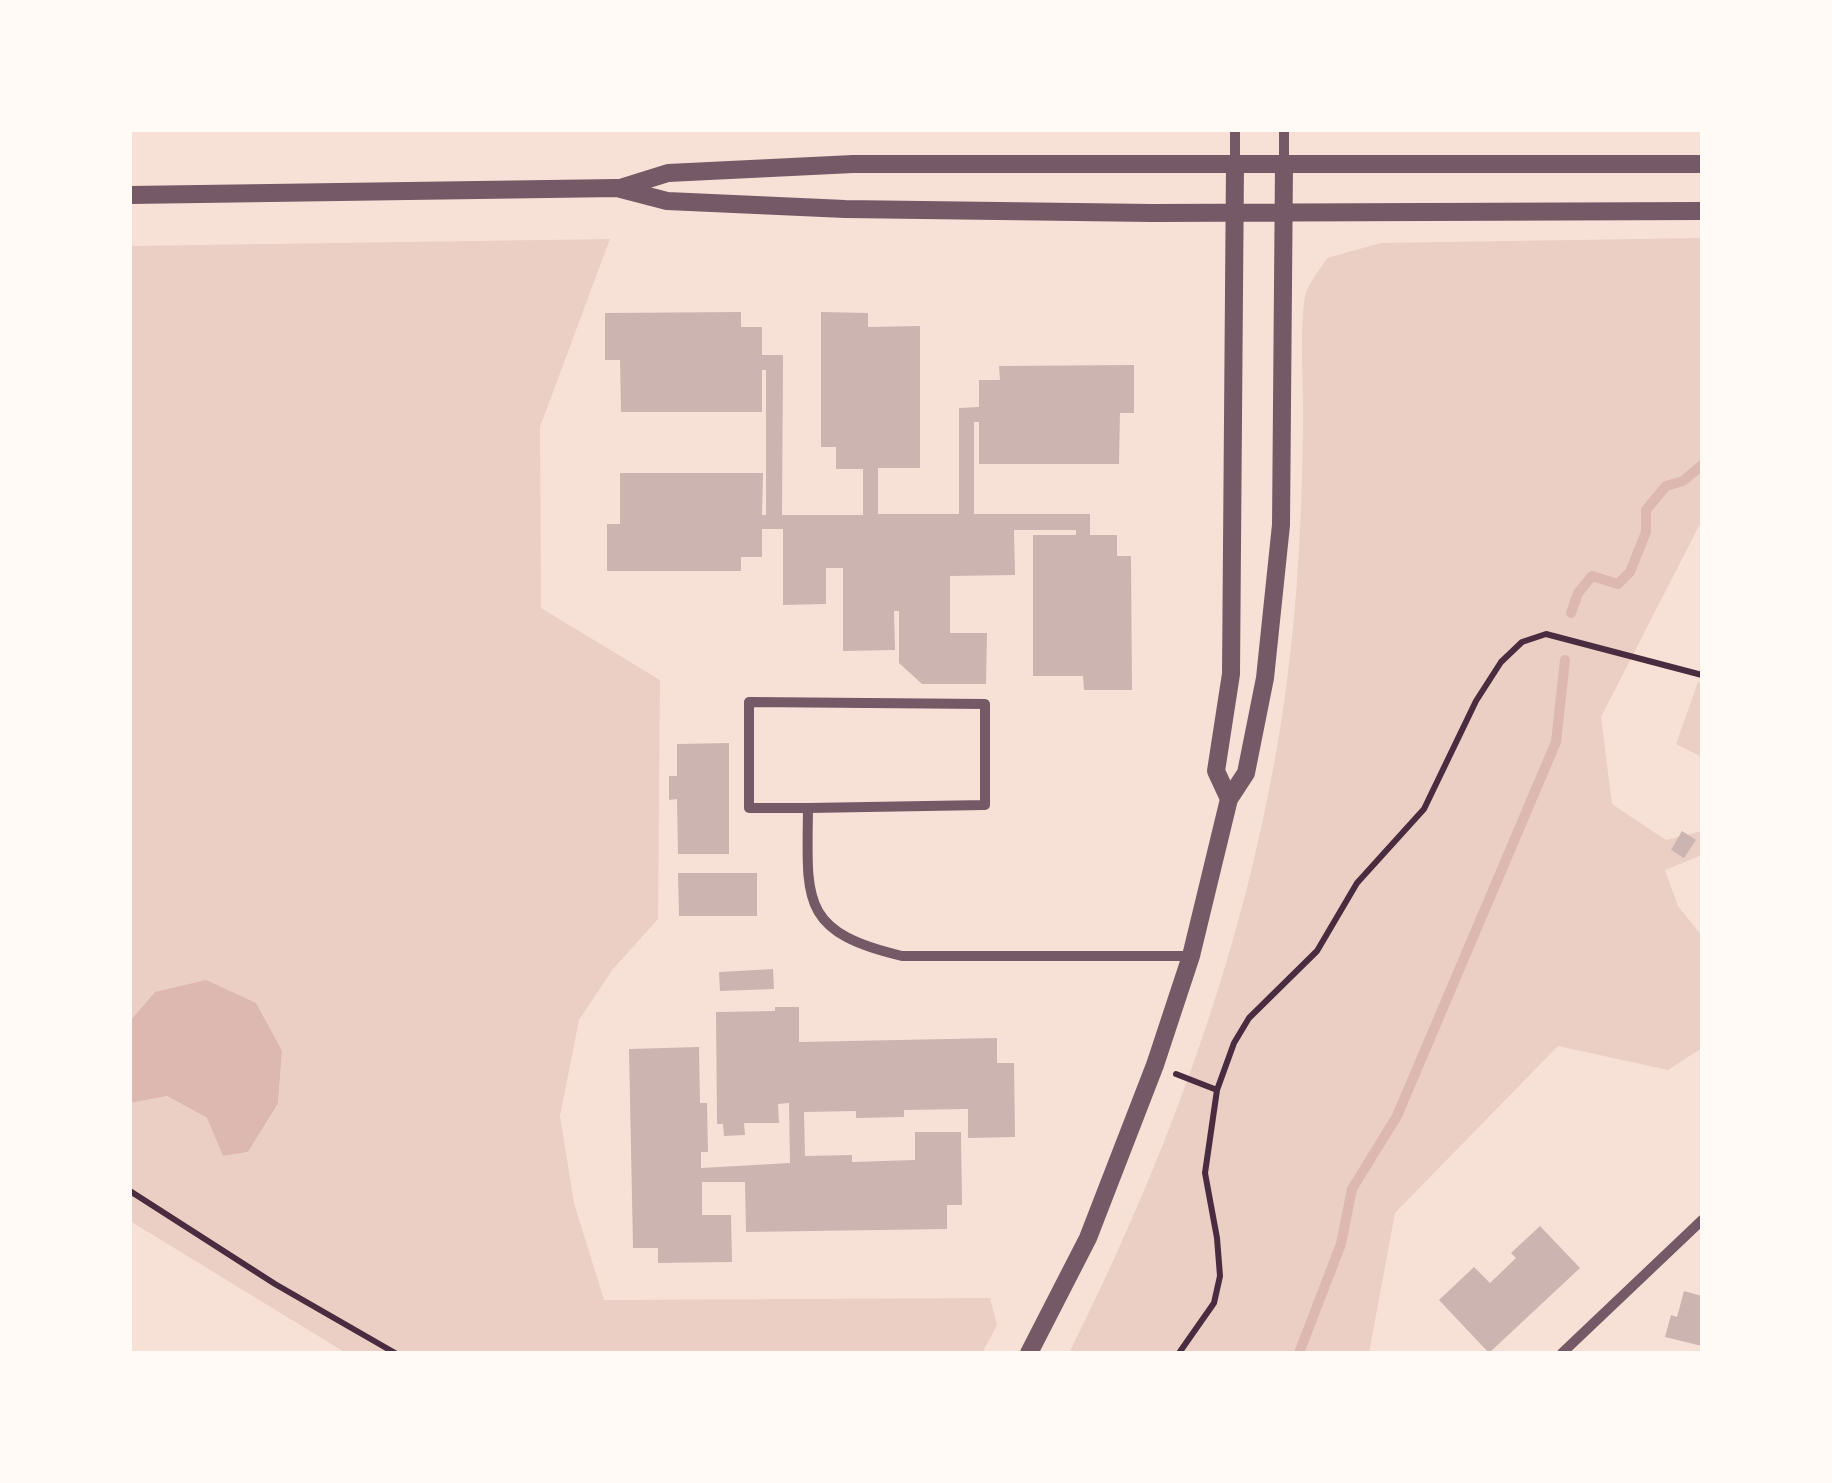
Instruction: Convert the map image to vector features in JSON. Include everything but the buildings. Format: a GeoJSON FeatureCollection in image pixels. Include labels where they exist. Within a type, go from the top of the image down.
{"type":"FeatureCollection","features":[{"type":"Feature","properties":{"kind":"street"},"geometry":{"type":"LineString","coordinates":[[1228,798],[1216,770],[1231,674],[1235,130]]}},
{"type":"Feature","properties":{"kind":"street"},"geometry":{"type":"LineString","coordinates":[[1029,1353],[1088,1238],[1154,1065],[1190,956],[1228,798],[1246,773],[1265,678],[1281,525],[1284,130]]}},
{"type":"Feature","properties":{"kind":"street"},"geometry":{"type":"LineString","coordinates":[[617,188],[668,173],[853,164],[1702,164]]}},
{"type":"Feature","properties":{"kind":"street"},"geometry":{"type":"LineString","coordinates":[[130,195],[617,188],[667,201],[825,208],[1235,214],[1702,211]]}},
{"type":"Feature","properties":{"kind":"street"},"geometry":{"type":"LineString","coordinates":[[749,702],[985,704],[985,805],[808,808],[749,808],[749,702]]}},
{"type":"Feature","properties":{"kind":"street"},"geometry":{"type":"LineString","coordinates":[[808,808],[807,883],[824,922],[860,946],[902,956],[1190,956]]}},
{"type":"Feature","properties":{"kind":"street"},"geometry":{"type":"LineString","coordinates":[[1562,1353],[1702,1220]]}},
{"type":"Feature","properties":{"kind":"path"},"geometry":{"type":"LineString","coordinates":[[1180,1353],[1214,1303],[1220,1276],[1205,1173],[1217,1090],[1234,1043],[1249,1018],[1316,951],[1358,884],[1424,809],[1476,701],[1501,662],[1522,642],[1546,634],[1702,675]]}},
{"type":"Feature","properties":{"kind":"path"},"geometry":{"type":"LineString","coordinates":[[1154,1065],[1217,1090]]}},
{"type":"Feature","properties":{"kind":"path"},"geometry":{"type":"LineString","coordinates":[[130,1191],[275,1284],[395,1353]]}},
{"type":"Feature","properties":{"kind":"shaded area"},"geometry":{"type":"Polygon","coordinates":[[[1702,238],[1702,520],[1601,717],[1612,804],[1666,840],[1702,831],[1702,855],[1665,870],[1678,906],[1702,936],[1702,1048],[1668,1070],[1558,1046],[1395,1213],[1369,1353],[1069,1353],[1108,1273],[1176,1110],[1206,1026],[1255,856],[1273,769],[1294,618],[1302,489],[1302,327],[1311,282],[1327,258],[1381,243],[1702,238]]]}},
{"type":"Feature","properties":{"kind":"shaded area"},"geometry":{"type":"Polygon","coordinates":[[[610,239],[540,427],[541,608],[660,680],[658,919],[613,969],[579,1020],[560,1116],[574,1203],[604,1300],[990,1298],[997,1325],[982,1353],[346,1353],[130,1221],[130,1103],[167,1096],[208,1119],[223,1156],[248,1152],[278,1105],[282,1051],[155,992],[130,1021],[130,246],[610,239]]]}},
{"type":"Feature","properties":{"kind":"shaded area"},"geometry":{"type":"Polygon","coordinates":[[[1698,682],[1702,683],[1702,757],[1676,744],[1698,682]]]}},
{"type":"Feature","properties":{"kind":"shaded area"},"geometry":{"type":"Polygon","coordinates":[[[206,980],[256,1003],[282,1051],[278,1104],[248,1152],[223,1156],[207,1118],[167,1096],[130,1103],[130,1021],[155,992],[206,980]]]}},
{"type":"Feature","properties":{"kind":"waterway"},"geometry":{"type":"LineString","coordinates":[[1571,613],[1578,593],[1592,576],[1618,584],[1630,572],[1646,532],[1646,510],[1666,486],[1683,481],[1702,465]]}},
{"type":"Feature","properties":{"kind":"waterway"},"geometry":{"type":"LineString","coordinates":[[1299,1353],[1341,1244],[1352,1189],[1397,1116],[1556,742],[1565,660]]}}]}
